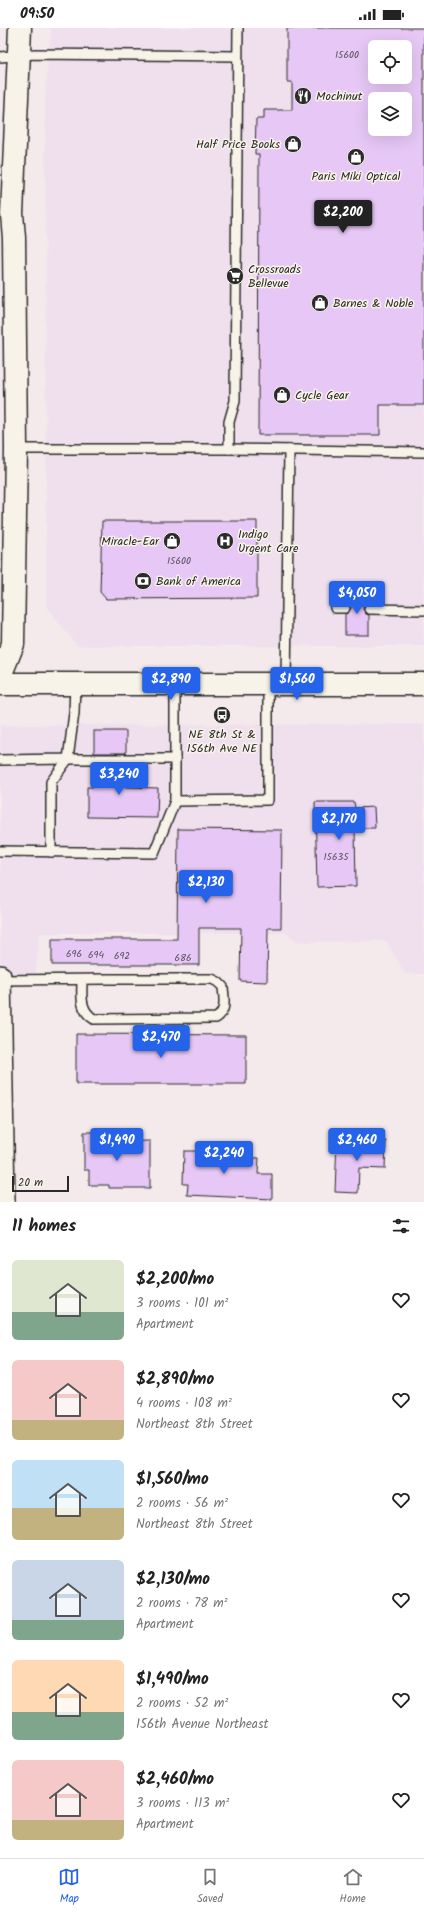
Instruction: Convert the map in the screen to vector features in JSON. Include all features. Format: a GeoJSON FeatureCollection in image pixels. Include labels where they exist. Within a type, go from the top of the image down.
{"type":"FeatureCollection","features":[{"type":"Feature","properties":{"kind":"main road"},"geometry":{"type":"LineString","coordinates":[[0,676],[13,644],[16,450],[14,238],[12,214],[10,56],[20,28]]}},
{"type":"Feature","properties":{"kind":"main road"},"geometry":{"type":"LineString","coordinates":[[0,684],[424,684]]}},
{"type":"Feature","properties":{"kind":"street"},"geometry":{"type":"LineString","coordinates":[[0,976],[4,1202]]}},
{"type":"Feature","properties":{"kind":"lane"},"geometry":{"type":"LineString","coordinates":[[230,449],[229,422],[235,401],[238,28]]}},
{"type":"Feature","properties":{"kind":"lane"},"geometry":{"type":"LineString","coordinates":[[10,56],[35,54],[237,56]]}},
{"type":"Feature","properties":{"kind":"lane"},"geometry":{"type":"LineString","coordinates":[[16,450],[230,449],[424,452]]}},
{"type":"Feature","properties":{"kind":"lane"},"geometry":{"type":"LineString","coordinates":[[175,801],[268,800],[277,684],[289,450]]}},
{"type":"Feature","properties":{"kind":"lane"},"geometry":{"type":"LineString","coordinates":[[335,608],[345,608]]}},
{"type":"Feature","properties":{"kind":"lane"},"geometry":{"type":"LineString","coordinates":[[369,609],[424,610]]}},
{"type":"Feature","properties":{"kind":"lane"},"geometry":{"type":"LineString","coordinates":[[51,852],[51,782],[68,759],[74,713],[75,684]]}},
{"type":"Feature","properties":{"kind":"lane"},"geometry":{"type":"LineString","coordinates":[[0,851],[154,853],[175,801],[175,684]]}},
{"type":"Feature","properties":{"kind":"lane"},"geometry":{"type":"LineString","coordinates":[[0,760],[175,759]]}},
{"type":"Feature","properties":{"kind":"lane"},"geometry":{"type":"LineString","coordinates":[[0,980],[212,979],[223,987],[224,1007],[222,1014],[216,1018],[94,1018],[87,1015],[82,1009],[82,980]]}},
{"type":"Feature","properties":{"kind":"shaded area","name":"Crossroads Bellevue"},"geometry":{"type":"Polygon","coordinates":[[[51,28],[424,28],[424,646],[77,646],[46,606],[45,92],[51,28]]]}},
{"type":"Feature","properties":{"kind":"shaded area"},"geometry":{"type":"Polygon","coordinates":[[[424,724],[424,974],[405,974],[386,941],[298,942],[286,933],[40,933],[34,986],[0,987],[0,725],[424,724]]]}},
{"type":"Feature","properties":{"kind":"building"},"geometry":{"type":"Polygon","coordinates":[[[287,28],[424,28],[424,405],[380,405],[380,435],[258,435],[259,154],[255,154],[256,119],[264,119],[264,110],[292,110],[292,82],[287,82],[287,28]]]}},
{"type":"Feature","properties":{"kind":"building"},"geometry":{"type":"Polygon","coordinates":[[[102,521],[257,521],[257,598],[106,599],[100,592],[102,521]]]}},
{"type":"Feature","properties":{"kind":"building"},"geometry":{"type":"Polygon","coordinates":[[[345,594],[370,594],[369,603],[364,606],[363,609],[366,614],[369,615],[369,635],[345,635],[345,614],[348,613],[351,608],[350,605],[345,602],[345,594]]]}},
{"type":"Feature","properties":{"kind":"building"},"geometry":{"type":"Polygon","coordinates":[[[94,731],[126,731],[126,753],[94,753],[94,731]]]}},
{"type":"Feature","properties":{"kind":"building"},"geometry":{"type":"Polygon","coordinates":[[[94,765],[126,765],[126,787],[158,788],[157,818],[87,817],[87,787],[93,787],[94,765]]]}},
{"type":"Feature","properties":{"kind":"building"},"geometry":{"type":"Polygon","coordinates":[[[315,802],[354,802],[355,808],[374,807],[375,828],[355,828],[356,886],[317,887],[315,802]]]}},
{"type":"Feature","properties":{"kind":"building"},"geometry":{"type":"Polygon","coordinates":[[[178,829],[282,830],[281,928],[268,928],[267,982],[240,981],[241,928],[199,928],[199,965],[52,965],[52,939],[177,939],[178,829]]]}},
{"type":"Feature","properties":{"kind":"building"},"geometry":{"type":"Polygon","coordinates":[[[76,1034],[246,1035],[246,1084],[76,1084],[76,1034]]]}},
{"type":"Feature","properties":{"kind":"building"},"geometry":{"type":"Polygon","coordinates":[[[84,1132],[111,1132],[111,1142],[150,1141],[150,1188],[109,1188],[109,1185],[89,1185],[89,1170],[84,1170],[84,1132]]]}},
{"type":"Feature","properties":{"kind":"building"},"geometry":{"type":"Polygon","coordinates":[[[337,1139],[386,1141],[385,1169],[359,1168],[358,1193],[335,1192],[337,1139]]]}},
{"type":"Feature","properties":{"kind":"building"},"geometry":{"type":"Polygon","coordinates":[[[197,1143],[222,1144],[221,1157],[259,1158],[258,1174],[272,1174],[272,1199],[187,1195],[188,1184],[183,1184],[184,1151],[197,1151],[197,1143]]]}},
{"type":"Feature","properties":{"kind":"place","name":"Mochinut"},"geometry":{"type":"Point","coordinates":[303,96]}},
{"type":"Feature","properties":{"kind":"place","name":"Half Price Books"},"geometry":{"type":"Point","coordinates":[293,144]}},
{"type":"Feature","properties":{"kind":"place","name":"Paris Miki Optical"},"geometry":{"type":"Point","coordinates":[356,157]}},
{"type":"Feature","properties":{"kind":"place","name":"Crossroads Bellevue"},"geometry":{"type":"Point","coordinates":[235,276]}},
{"type":"Feature","properties":{"kind":"place","name":"Barnes & Noble"},"geometry":{"type":"Point","coordinates":[320,303]}},
{"type":"Feature","properties":{"kind":"place","name":"Cycle Gear"},"geometry":{"type":"Point","coordinates":[282,395]}},
{"type":"Feature","properties":{"kind":"place","name":"Miracle-Ear"},"geometry":{"type":"Point","coordinates":[172,541]}},
{"type":"Feature","properties":{"kind":"place","name":"Indigo Urgent Care"},"geometry":{"type":"Point","coordinates":[225,541]}},
{"type":"Feature","properties":{"kind":"place","name":"Bank of America"},"geometry":{"type":"Point","coordinates":[143,581]}},
{"type":"Feature","properties":{"kind":"place","name":"NE 8th St & 156th Ave NE"},"geometry":{"type":"Point","coordinates":[222,715]}}]}
